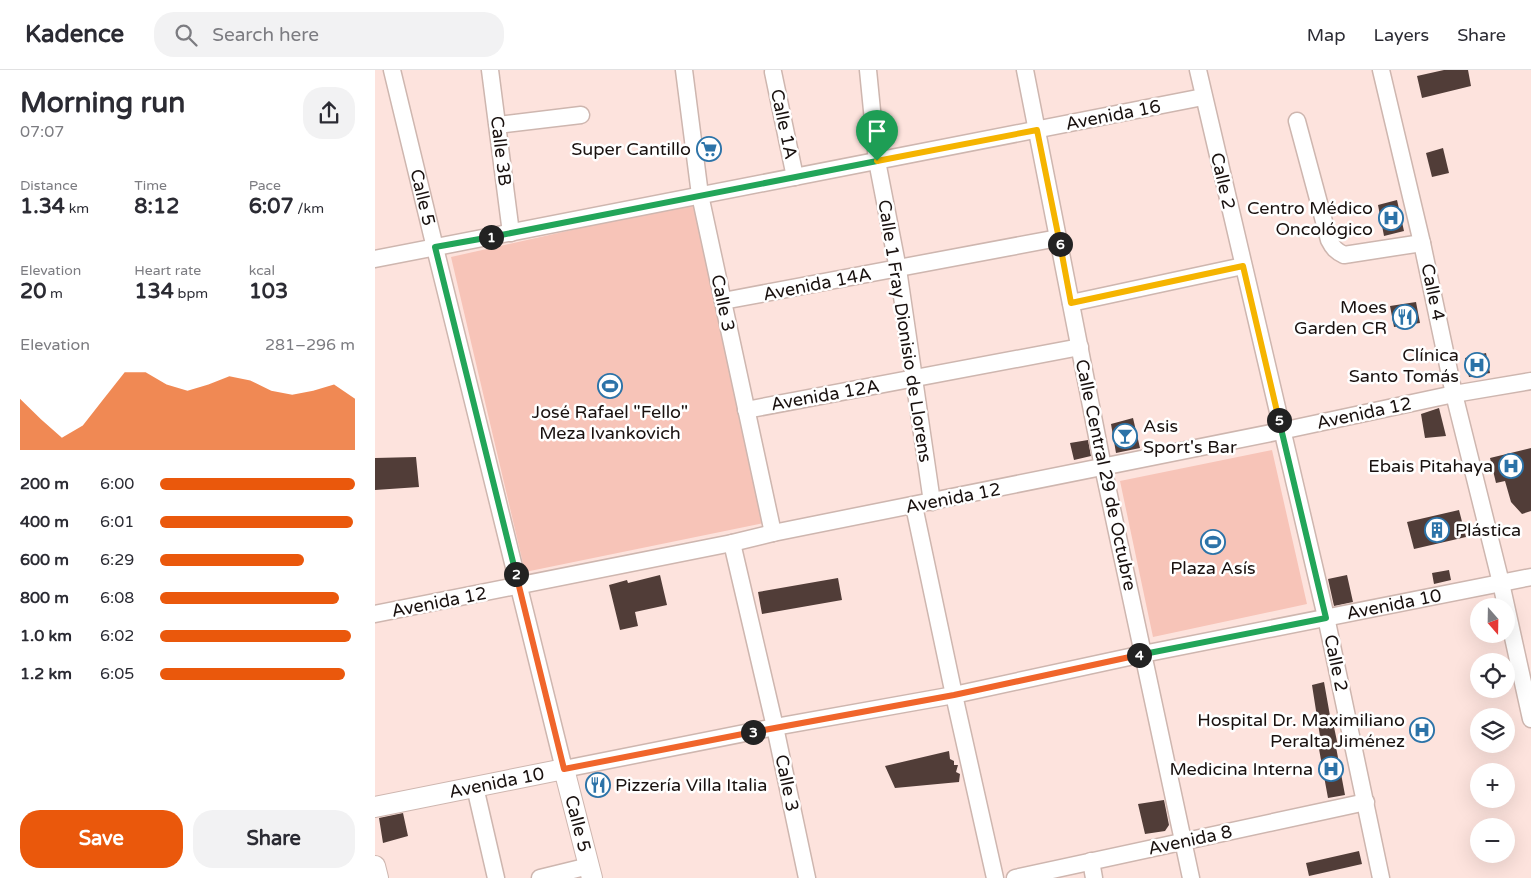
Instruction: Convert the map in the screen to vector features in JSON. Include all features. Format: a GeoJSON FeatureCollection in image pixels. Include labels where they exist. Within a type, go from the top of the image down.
{"type":"FeatureCollection","features":[{"type":"Feature","properties":{"kind":"main road","name":"Avenida 10"},"geometry":{"type":"LineString","coordinates":[[375,807],[564,769]]}},
{"type":"Feature","properties":{"kind":"main road","name":"Calle 5"},"geometry":{"type":"LineString","coordinates":[[564,769],[590,872]]}},
{"type":"Feature","properties":{"kind":"main road"},"geometry":{"type":"LineString","coordinates":[[375,866],[377,878]]}},
{"type":"Feature","properties":{"kind":"street","name":"Calle 5"},"geometry":{"type":"LineString","coordinates":[[392,70],[564,769]]}},
{"type":"Feature","properties":{"kind":"street","name":"Calle 3B"},"geometry":{"type":"LineString","coordinates":[[491,70],[511,233]]}},
{"type":"Feature","properties":{"kind":"street","name":"Calle 3"},"geometry":{"type":"LineString","coordinates":[[684,70],[700,195],[773,533]]}},
{"type":"Feature","properties":{"kind":"street","name":"Calle 1 Fray Dionisio de Llorens"},"geometry":{"type":"LineString","coordinates":[[868,70],[877,161],[898,269],[932,502]]}},
{"type":"Feature","properties":{"kind":"street","name":"Calle Central 29 de Octubre"},"geometry":{"type":"LineString","coordinates":[[1025,70],[1103,467],[1191,878]]}},
{"type":"Feature","properties":{"kind":"street","name":"Calle 2"},"geometry":{"type":"LineString","coordinates":[[1198,70],[1326,618],[1381,878]]}},
{"type":"Feature","properties":{"kind":"street","name":"Calle 4"},"geometry":{"type":"LineString","coordinates":[[1381,70],[1422,243],[1454,394],[1501,583],[1531,719]]}},
{"type":"Feature","properties":{"kind":"street","name":"Calle 1A"},"geometry":{"type":"LineString","coordinates":[[773,72],[795,176]]}},
{"type":"Feature","properties":{"kind":"street","name":"Avenida 16"},"geometry":{"type":"LineString","coordinates":[[375,259],[1203,97]]}},
{"type":"Feature","properties":{"kind":"street"},"geometry":{"type":"LineString","coordinates":[[498,125],[581,115]]}},
{"type":"Feature","properties":{"kind":"street"},"geometry":{"type":"LineString","coordinates":[[1297,121],[1329,240],[1337,252],[1344,254],[1422,243]]}},
{"type":"Feature","properties":{"kind":"street","name":"Avenida 14A"},"geometry":{"type":"LineString","coordinates":[[723,302],[1059,238]]}},
{"type":"Feature","properties":{"kind":"street"},"geometry":{"type":"LineString","coordinates":[[1071,303],[1243,266]]}},
{"type":"Feature","properties":{"kind":"street","name":"Avenida 12A"},"geometry":{"type":"LineString","coordinates":[[747,410],[1080,347]]}},
{"type":"Feature","properties":{"kind":"street","name":"Avenida 12"},"geometry":{"type":"LineString","coordinates":[[375,614],[914,506],[1454,394],[1531,380]]}},
{"type":"Feature","properties":{"kind":"street"},"geometry":{"type":"LineString","coordinates":[[914,506],[995,878]]}},
{"type":"Feature","properties":{"kind":"street","name":"Calle 3"},"geometry":{"type":"LineString","coordinates":[[732,543],[775,727],[807,878]]}},
{"type":"Feature","properties":{"kind":"street","name":"Avenida 10"},"geometry":{"type":"LineString","coordinates":[[564,769],[775,727],[954,695],[1143,654],[1531,577]]}},
{"type":"Feature","properties":{"kind":"street"},"geometry":{"type":"LineString","coordinates":[[475,787],[496,878]]}},
{"type":"Feature","properties":{"kind":"street","name":"Avenida 8"},"geometry":{"type":"LineString","coordinates":[[1015,878],[1366,802]]}},
{"type":"Feature","properties":{"kind":"street"},"geometry":{"type":"LineString","coordinates":[[1091,861],[1094,878]]}},
{"type":"Feature","properties":{"kind":"street"},"geometry":{"type":"LineString","coordinates":[[540,878],[590,872]]}},
{"type":"Feature","properties":{"kind":"shaded area"},"geometry":{"type":"Polygon","coordinates":[[[697,202],[764,523],[525,572],[451,257],[697,202]]]}},
{"type":"Feature","properties":{"kind":"shaded area","name":"Plaza Asís"},"geometry":{"type":"Polygon","coordinates":[[[1272,450],[1307,604],[1153,637],[1120,481],[1272,450]]]}},
{"type":"Feature","properties":{"kind":"building"},"geometry":{"type":"Polygon","coordinates":[[[1444,70],[1468,70],[1471,86],[1422,98],[1417,76],[1444,70]]]}},
{"type":"Feature","properties":{"kind":"building"},"geometry":{"type":"Polygon","coordinates":[[[1443,148],[1449,173],[1432,177],[1426,153],[1443,148]]]}},
{"type":"Feature","properties":{"kind":"building","name":"Centro Médico Oncológico"},"geometry":{"type":"Polygon","coordinates":[[[1397,200],[1404,231],[1384,236],[1378,205],[1397,200]]]}},
{"type":"Feature","properties":{"kind":"building","name":"Moes Garden CR"},"geometry":{"type":"Polygon","coordinates":[[[1416,302],[1420,323],[1394,327],[1390,306],[1416,302]]]}},
{"type":"Feature","properties":{"kind":"building","name":"Clínica Santo Tomás"},"geometry":{"type":"Polygon","coordinates":[[[1486,353],[1490,373],[1469,377],[1465,358],[1486,353]]]}},
{"type":"Feature","properties":{"kind":"building"},"geometry":{"type":"Polygon","coordinates":[[[1439,408],[1446,436],[1425,438],[1421,414],[1439,408]]]}},
{"type":"Feature","properties":{"kind":"building","name":"Asis Sport's Bar"},"geometry":{"type":"Polygon","coordinates":[[[1133,418],[1140,448],[1116,453],[1111,424],[1133,418]]]}},
{"type":"Feature","properties":{"kind":"building"},"geometry":{"type":"Polygon","coordinates":[[[1088,440],[1091,456],[1074,460],[1070,443],[1088,440]]]}},
{"type":"Feature","properties":{"kind":"building"},"geometry":{"type":"Polygon","coordinates":[[[1531,448],[1531,511],[1522,514],[1511,502],[1505,481],[1496,483],[1490,458],[1531,448]]]}},
{"type":"Feature","properties":{"kind":"building"},"geometry":{"type":"Polygon","coordinates":[[[416,457],[419,487],[375,490],[375,458],[416,457]]]}},
{"type":"Feature","properties":{"kind":"building","name":"Plástica"},"geometry":{"type":"Polygon","coordinates":[[[1459,510],[1466,537],[1414,549],[1407,522],[1459,510]]]}},
{"type":"Feature","properties":{"kind":"building"},"geometry":{"type":"Polygon","coordinates":[[[1449,570],[1451,580],[1434,584],[1432,573],[1449,570]]]}},
{"type":"Feature","properties":{"kind":"building"},"geometry":{"type":"Polygon","coordinates":[[[660,575],[667,605],[635,612],[638,626],[620,630],[609,585],[627,580],[628,583],[660,575]]]}},
{"type":"Feature","properties":{"kind":"building"},"geometry":{"type":"Polygon","coordinates":[[[1347,575],[1353,602],[1334,606],[1328,579],[1347,575]]]}},
{"type":"Feature","properties":{"kind":"building"},"geometry":{"type":"Polygon","coordinates":[[[838,578],[842,600],[762,614],[758,592],[838,578]]]}},
{"type":"Feature","properties":{"kind":"building"},"geometry":{"type":"Polygon","coordinates":[[[1324,682],[1332,727],[1334,727],[1338,746],[1336,747],[1345,795],[1328,798],[1319,749],[1322,749],[1312,685],[1324,682]]]}},
{"type":"Feature","properties":{"kind":"building"},"geometry":{"type":"Polygon","coordinates":[[[949,751],[950,759],[954,761],[954,765],[958,765],[956,772],[960,774],[959,782],[895,788],[885,766],[949,751]]]}},
{"type":"Feature","properties":{"kind":"building"},"geometry":{"type":"Polygon","coordinates":[[[1164,800],[1169,825],[1165,831],[1145,834],[1138,804],[1164,800]]]}},
{"type":"Feature","properties":{"kind":"building"},"geometry":{"type":"Polygon","coordinates":[[[403,813],[408,836],[383,843],[379,818],[403,813]]]}},
{"type":"Feature","properties":{"kind":"building"},"geometry":{"type":"Polygon","coordinates":[[[1359,851],[1362,864],[1309,876],[1306,863],[1359,851]]]}},
{"type":"Feature","properties":{"kind":"place","name":"Super Cantillo"},"geometry":{"type":"Point","coordinates":[709,149]}},
{"type":"Feature","properties":{"kind":"place","name":"Centro Médico Oncológico"},"geometry":{"type":"Point","coordinates":[1391,218]}},
{"type":"Feature","properties":{"kind":"place","name":"Moes Garden CR"},"geometry":{"type":"Point","coordinates":[1405,317]}},
{"type":"Feature","properties":{"kind":"place","name":"Clínica Santo Tomás"},"geometry":{"type":"Point","coordinates":[1477,365]}},
{"type":"Feature","properties":{"kind":"place","name":"José Rafael \"Fello\" Meza Ivankovich"},"geometry":{"type":"Point","coordinates":[610,386]}},
{"type":"Feature","properties":{"kind":"place","name":"Asis Sport's Bar"},"geometry":{"type":"Point","coordinates":[1125,436]}},
{"type":"Feature","properties":{"kind":"place","name":"Ebais Pitahaya"},"geometry":{"type":"Point","coordinates":[1511,466]}},
{"type":"Feature","properties":{"kind":"place","name":"Plástica"},"geometry":{"type":"Point","coordinates":[1437,530]}},
{"type":"Feature","properties":{"kind":"place","name":"Plaza Asís"},"geometry":{"type":"Point","coordinates":[1213,542]}},
{"type":"Feature","properties":{"kind":"place","name":"Hospital Dr. Maximiliano Peralta Jiménez"},"geometry":{"type":"Point","coordinates":[1422,730]}},
{"type":"Feature","properties":{"kind":"place","name":"Medicina Interna"},"geometry":{"type":"Point","coordinates":[1331,769]}},
{"type":"Feature","properties":{"kind":"place","name":"Pizzería Villa Italia"},"geometry":{"type":"Point","coordinates":[598,785]}},
{"type":"Feature","properties":{"kind":"route"},"geometry":{"type":"LineString","coordinates":[[1037,130],[1071,303],[1243,266],[1326,618],[1143,654],[954,695],[775,727],[564,769],[435,247],[877,161],[1037,130]]}}]}
